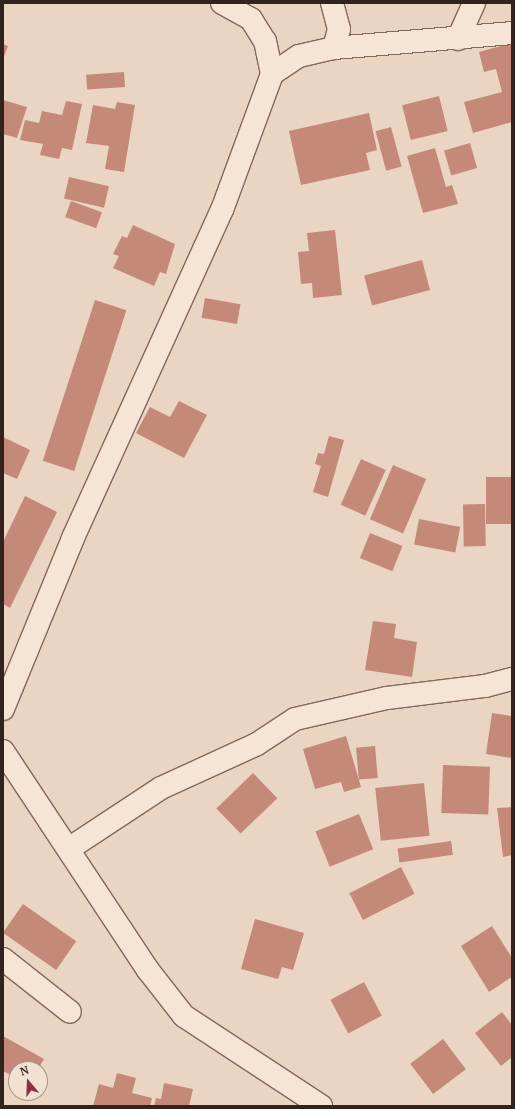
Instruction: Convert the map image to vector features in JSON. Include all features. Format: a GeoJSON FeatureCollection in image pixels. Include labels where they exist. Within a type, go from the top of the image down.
{"type":"FeatureCollection","features":[{"type":"Feature","properties":{"kind":"street"},"geometry":{"type":"LineString","coordinates":[[3,709],[73,538],[222,210],[272,74],[264,41],[251,19],[222,3]]}},
{"type":"Feature","properties":{"kind":"street"},"geometry":{"type":"LineString","coordinates":[[332,3],[339,29],[334,48]]}},
{"type":"Feature","properties":{"kind":"street"},"geometry":{"type":"LineString","coordinates":[[458,39],[474,3]]}},
{"type":"Feature","properties":{"kind":"street"},"geometry":{"type":"LineString","coordinates":[[272,74],[299,56],[334,48],[458,39],[512,33]]}},
{"type":"Feature","properties":{"kind":"street"},"geometry":{"type":"LineString","coordinates":[[70,848],[161,788],[257,744],[295,719],[387,698],[485,686],[512,679]]}},
{"type":"Feature","properties":{"kind":"street"},"geometry":{"type":"LineString","coordinates":[[3,750],[70,848],[148,970],[184,1016],[321,1106]]}},
{"type":"Feature","properties":{"kind":"street"},"geometry":{"type":"LineString","coordinates":[[3,959],[70,1012]]}},
{"type":"Feature","properties":{"kind":"building"},"geometry":{"type":"Polygon","coordinates":[[[512,43],[512,122],[473,133],[464,102],[502,92],[496,69],[484,72],[479,52],[512,43]]]}},
{"type":"Feature","properties":{"kind":"building"},"geometry":{"type":"Polygon","coordinates":[[[3,44],[8,46],[3,59],[3,44]]]}},
{"type":"Feature","properties":{"kind":"building"},"geometry":{"type":"Polygon","coordinates":[[[124,72],[125,87],[87,90],[86,75],[124,72]]]}},
{"type":"Feature","properties":{"kind":"building"},"geometry":{"type":"Polygon","coordinates":[[[439,96],[448,131],[411,140],[402,105],[439,96]]]}},
{"type":"Feature","properties":{"kind":"building"},"geometry":{"type":"Polygon","coordinates":[[[3,100],[27,107],[17,138],[3,134],[3,100]]]}},
{"type":"Feature","properties":{"kind":"building"},"geometry":{"type":"Polygon","coordinates":[[[66,101],[82,104],[72,150],[62,148],[59,159],[40,155],[43,144],[20,140],[25,120],[39,123],[42,111],[62,115],[66,101]]]}},
{"type":"Feature","properties":{"kind":"building"},"geometry":{"type":"Polygon","coordinates":[[[117,102],[135,105],[124,172],[105,169],[109,146],[86,143],[93,105],[115,109],[117,102]]]}},
{"type":"Feature","properties":{"kind":"building"},"geometry":{"type":"Polygon","coordinates":[[[369,113],[377,150],[366,153],[370,170],[301,185],[289,131],[369,113]]]}},
{"type":"Feature","properties":{"kind":"building"},"geometry":{"type":"Polygon","coordinates":[[[391,127],[402,167],[386,171],[376,131],[391,127]]]}},
{"type":"Feature","properties":{"kind":"building"},"geometry":{"type":"Polygon","coordinates":[[[470,143],[477,168],[451,175],[444,150],[470,143]]]}},
{"type":"Feature","properties":{"kind":"building"},"geometry":{"type":"Polygon","coordinates":[[[435,148],[446,187],[452,185],[458,204],[423,213],[407,156],[435,148]]]}},
{"type":"Feature","properties":{"kind":"building"},"geometry":{"type":"Polygon","coordinates":[[[69,177],[109,186],[104,208],[64,198],[69,177]]]}},
{"type":"Feature","properties":{"kind":"building"},"geometry":{"type":"Polygon","coordinates":[[[71,201],[102,212],[96,228],[65,217],[71,201]]]}},
{"type":"Feature","properties":{"kind":"building"},"geometry":{"type":"Polygon","coordinates":[[[133,225],[175,244],[166,274],[160,272],[154,286],[113,268],[119,256],[113,254],[122,236],[127,238],[133,225]]]}},
{"type":"Feature","properties":{"kind":"building"},"geometry":{"type":"Polygon","coordinates":[[[335,230],[342,295],[313,298],[312,283],[301,284],[298,252],[309,251],[307,233],[335,230]]]}},
{"type":"Feature","properties":{"kind":"building"},"geometry":{"type":"Polygon","coordinates":[[[422,260],[430,290],[372,305],[364,276],[422,260]]]}},
{"type":"Feature","properties":{"kind":"building"},"geometry":{"type":"Polygon","coordinates":[[[205,298],[240,304],[237,324],[202,318],[205,298]]]}},
{"type":"Feature","properties":{"kind":"building"},"geometry":{"type":"Polygon","coordinates":[[[95,300],[126,310],[74,471],[43,461],[95,300]]]}},
{"type":"Feature","properties":{"kind":"building"},"geometry":{"type":"Polygon","coordinates":[[[179,401],[207,415],[184,458],[136,433],[150,407],[170,417],[179,401]]]}},
{"type":"Feature","properties":{"kind":"building"},"geometry":{"type":"Polygon","coordinates":[[[329,436],[344,440],[328,497],[313,492],[321,466],[315,464],[318,453],[324,454],[329,436]]]}},
{"type":"Feature","properties":{"kind":"building"},"geometry":{"type":"Polygon","coordinates":[[[3,437],[30,450],[17,479],[3,473],[3,437]]]}},
{"type":"Feature","properties":{"kind":"building"},"geometry":{"type":"Polygon","coordinates":[[[361,459],[386,470],[365,516],[341,505],[361,459]]]}},
{"type":"Feature","properties":{"kind":"building"},"geometry":{"type":"Polygon","coordinates":[[[393,465],[426,479],[403,533],[370,519],[393,465]]]}},
{"type":"Feature","properties":{"kind":"building"},"geometry":{"type":"Polygon","coordinates":[[[486,477],[512,477],[512,524],[486,524],[486,477]]]}},
{"type":"Feature","properties":{"kind":"building"},"geometry":{"type":"Polygon","coordinates":[[[25,496],[57,512],[10,608],[3,604],[3,542],[25,496]]]}},
{"type":"Feature","properties":{"kind":"building"},"geometry":{"type":"Polygon","coordinates":[[[463,504],[485,504],[486,546],[464,546],[463,504]]]}},
{"type":"Feature","properties":{"kind":"building"},"geometry":{"type":"Polygon","coordinates":[[[419,519],[460,527],[455,553],[414,545],[419,519]]]}},
{"type":"Feature","properties":{"kind":"building"},"geometry":{"type":"Polygon","coordinates":[[[370,533],[402,546],[392,571],[360,558],[370,533]]]}},
{"type":"Feature","properties":{"kind":"building"},"geometry":{"type":"Polygon","coordinates":[[[373,621],[396,624],[394,638],[417,642],[412,677],[365,670],[373,621]]]}},
{"type":"Feature","properties":{"kind":"building"},"geometry":{"type":"Polygon","coordinates":[[[492,713],[512,716],[512,758],[486,754],[492,713]]]}},
{"type":"Feature","properties":{"kind":"building"},"geometry":{"type":"Polygon","coordinates":[[[346,736],[361,787],[344,792],[341,782],[315,789],[303,749],[346,736]]]}},
{"type":"Feature","properties":{"kind":"building"},"geometry":{"type":"Polygon","coordinates":[[[375,746],[378,778],[359,780],[356,748],[375,746]]]}},
{"type":"Feature","properties":{"kind":"building"},"geometry":{"type":"Polygon","coordinates":[[[443,765],[490,767],[488,815],[441,813],[443,765]]]}},
{"type":"Feature","properties":{"kind":"building"},"geometry":{"type":"Polygon","coordinates":[[[253,773],[277,798],[241,834],[216,808],[253,773]]]}},
{"type":"Feature","properties":{"kind":"building"},"geometry":{"type":"Polygon","coordinates":[[[424,783],[430,836],[381,841],[375,788],[424,783]]]}},
{"type":"Feature","properties":{"kind":"building"},"geometry":{"type":"Polygon","coordinates":[[[512,807],[512,855],[503,857],[497,808],[512,807]]]}},
{"type":"Feature","properties":{"kind":"building"},"geometry":{"type":"Polygon","coordinates":[[[359,814],[373,849],[330,867],[315,832],[359,814]]]}},
{"type":"Feature","properties":{"kind":"building"},"geometry":{"type":"Polygon","coordinates":[[[451,841],[453,855],[399,862],[398,849],[451,841]]]}},
{"type":"Feature","properties":{"kind":"building"},"geometry":{"type":"Polygon","coordinates":[[[401,867],[415,894],[363,920],[349,893],[401,867]]]}},
{"type":"Feature","properties":{"kind":"building"},"geometry":{"type":"Polygon","coordinates":[[[23,904],[76,941],[56,970],[3,933],[23,904]]]}},
{"type":"Feature","properties":{"kind":"building"},"geometry":{"type":"Polygon","coordinates":[[[255,919],[304,933],[293,970],[282,967],[278,979],[241,969],[255,919]]]}},
{"type":"Feature","properties":{"kind":"building"},"geometry":{"type":"Polygon","coordinates":[[[492,926],[512,958],[512,977],[489,992],[461,946],[492,926]]]}},
{"type":"Feature","properties":{"kind":"building"},"geometry":{"type":"Polygon","coordinates":[[[364,982],[382,1016],[348,1033],[330,1000],[364,982]]]}},
{"type":"Feature","properties":{"kind":"building"},"geometry":{"type":"Polygon","coordinates":[[[502,1012],[512,1025],[512,1057],[501,1066],[475,1033],[502,1012]]]}},
{"type":"Feature","properties":{"kind":"building"},"geometry":{"type":"Polygon","coordinates":[[[3,1036],[44,1059],[43,1061],[8,1061],[8,1074],[3,1071],[3,1036]]]}},
{"type":"Feature","properties":{"kind":"building"},"geometry":{"type":"Polygon","coordinates":[[[443,1039],[466,1069],[433,1094],[410,1064],[443,1039]]]}},
{"type":"Feature","properties":{"kind":"building"},"geometry":{"type":"Polygon","coordinates":[[[117,1073],[136,1078],[132,1093],[152,1098],[150,1106],[93,1106],[99,1084],[113,1088],[117,1073]]]}},
{"type":"Feature","properties":{"kind":"building"},"geometry":{"type":"Polygon","coordinates":[[[164,1083],[193,1089],[189,1106],[154,1106],[156,1098],[161,1099],[164,1083]]]}}]}
